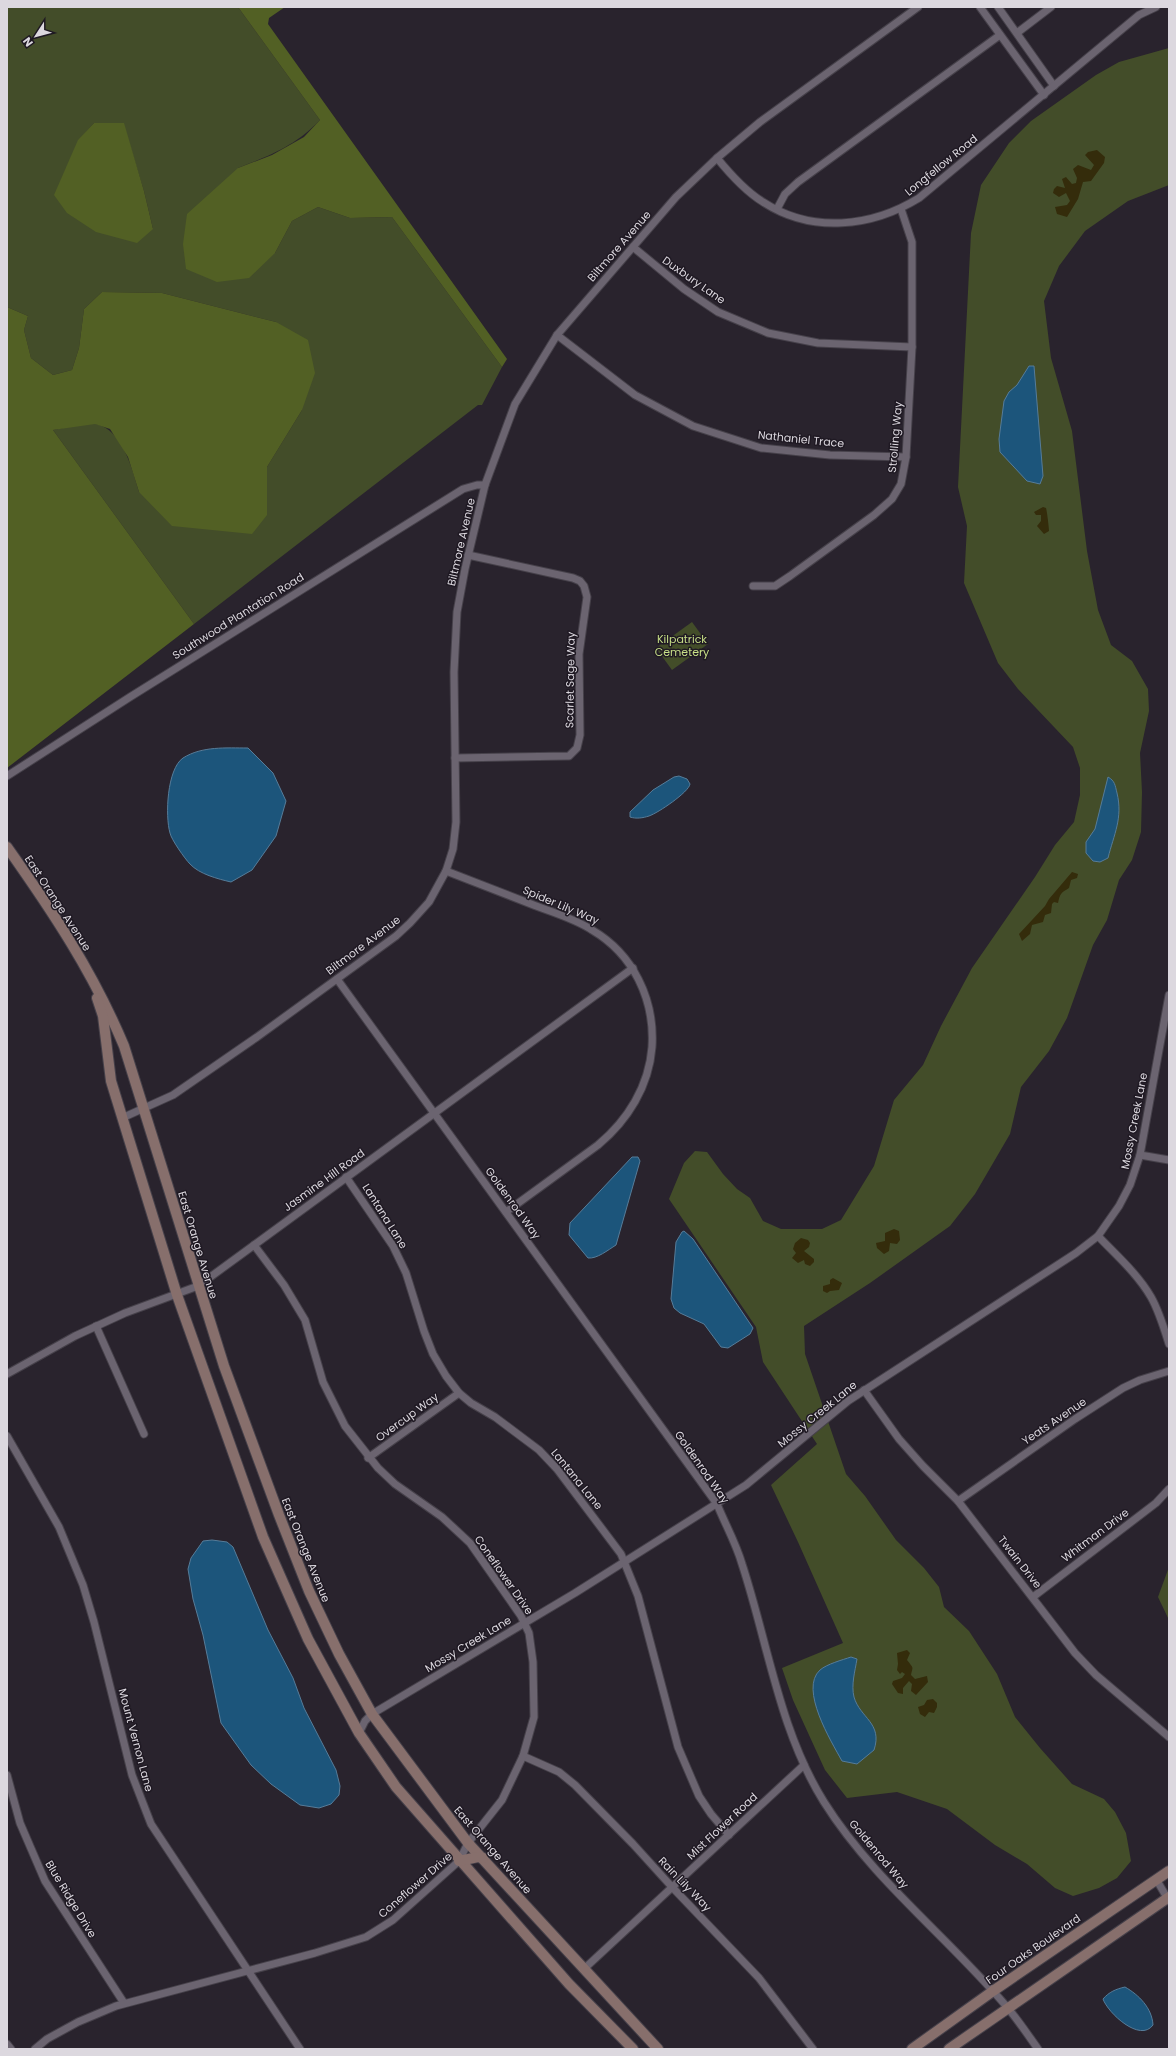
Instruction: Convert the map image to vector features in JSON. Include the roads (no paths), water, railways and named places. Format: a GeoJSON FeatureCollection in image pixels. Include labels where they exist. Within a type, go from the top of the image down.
{"type":"FeatureCollection","features":[{"type":"Feature","properties":{"kind":"street","name":"Biltmore Avenue"},"geometry":{"type":"LineString","coordinates":[[122,1118],[173,1095],[257,1037],[410,924],[429,902],[446,871],[455,836],[455,644],[461,588],[485,485],[514,404],[557,335],[676,197],[717,158],[760,122],[918,7]]}},
{"type":"Feature","properties":{"kind":"street"},"geometry":{"type":"LineString","coordinates":[[980,7],[1044,95]]}},
{"type":"Feature","properties":{"kind":"street"},"geometry":{"type":"LineString","coordinates":[[998,7],[1054,86]]}},
{"type":"Feature","properties":{"kind":"street"},"geometry":{"type":"LineString","coordinates":[[1017,34],[1051,7]]}},
{"type":"Feature","properties":{"kind":"street","name":"Longfellow Road"},"geometry":{"type":"LineString","coordinates":[[717,158],[748,191],[764,203],[794,216],[829,223],[862,221],[902,209],[919,198],[1139,16],[1156,7]]}},
{"type":"Feature","properties":{"kind":"street"},"geometry":{"type":"LineString","coordinates":[[777,209],[785,194],[798,182],[1000,35]]}},
{"type":"Feature","properties":{"kind":"street","name":"Strolling Way"},"geometry":{"type":"LineString","coordinates":[[753,586],[775,586],[874,515],[892,499],[901,484],[906,457],[912,347],[912,242],[902,209]]}},
{"type":"Feature","properties":{"kind":"street","name":"Duxbury Lane"},"geometry":{"type":"LineString","coordinates":[[633,247],[684,289],[718,312],[768,333],[818,343],[912,347]]}},
{"type":"Feature","properties":{"kind":"street","name":"Nathaniel Trace"},"geometry":{"type":"LineString","coordinates":[[557,335],[635,395],[693,426],[760,448],[830,455],[906,457]]}},
{"type":"Feature","properties":{"kind":"street","name":"Southwood Plantation Road"},"geometry":{"type":"LineString","coordinates":[[7,776],[130,697],[463,489],[477,485],[485,485]]}},
{"type":"Feature","properties":{"kind":"street","name":"Scarlet Sage Way"},"geometry":{"type":"LineString","coordinates":[[455,758],[569,756],[577,748],[580,735],[579,654],[587,597],[584,586],[580,581],[574,578],[468,555]]}},
{"type":"Feature","properties":{"kind":"street","name":"East Orange Avenue"},"geometry":{"type":"LineString","coordinates":[[7,847],[43,898],[89,971],[108,1008],[124,1046],[198,1286],[249,1433],[309,1591],[339,1654],[372,1714],[468,1842],[658,2049]]}},
{"type":"Feature","properties":{"kind":"street","name":"Spider Lily Way"},"geometry":{"type":"LineString","coordinates":[[446,871],[591,929],[617,948],[633,968],[645,994],[652,1024],[651,1055],[647,1077],[641,1091],[625,1118],[611,1134],[506,1212]]}},
{"type":"Feature","properties":{"kind":"street","name":"Jasmine Hill Road"},"geometry":{"type":"LineString","coordinates":[[7,1374],[50,1348],[96,1326],[198,1286],[633,968]]}},
{"type":"Feature","properties":{"kind":"street","name":"East Orange Avenue"},"geometry":{"type":"LineString","coordinates":[[89,971],[103,1016],[111,1081],[177,1295],[263,1536],[308,1639],[359,1733],[396,1787],[569,1984],[633,2049]]}},
{"type":"Feature","properties":{"kind":"street","name":"Goldenrod Way"},"geometry":{"type":"LineString","coordinates":[[337,979],[717,1504],[742,1563],[782,1707],[804,1765],[824,1802],[855,1845],[921,1919],[993,1991],[1008,2008],[1038,2049]]}},
{"type":"Feature","properties":{"kind":"street","name":"Mossy Creek Lane"},"geometry":{"type":"LineString","coordinates":[[359,1733],[365,1720],[372,1714],[525,1623],[717,1504],[760,1475],[848,1401],[1076,1253],[1098,1236],[1125,1196],[1140,1155],[1169,995]]}},
{"type":"Feature","properties":{"kind":"street"},"geometry":{"type":"LineString","coordinates":[[1140,1155],[1169,1160]]}},
{"type":"Feature","properties":{"kind":"street","name":"Lantana Lane"},"geometry":{"type":"LineString","coordinates":[[346,1177],[393,1246],[406,1273],[424,1331],[433,1354],[459,1393],[471,1403],[495,1417],[539,1450],[557,1469],[625,1562],[638,1596],[678,1747],[694,1787],[711,1814],[729,1835]]}},
{"type":"Feature","properties":{"kind":"street"},"geometry":{"type":"LineString","coordinates":[[1098,1236],[1127,1266],[1146,1289],[1162,1323],[1169,1344]]}},
{"type":"Feature","properties":{"kind":"street","name":"Coneflower Drive"},"geometry":{"type":"LineString","coordinates":[[36,2049],[47,2040],[78,2022],[124,2004],[315,1953],[366,1937],[393,1920],[460,1861],[468,1842],[502,1800],[523,1756],[534,1717],[533,1662],[529,1632],[525,1623],[470,1543],[442,1517],[395,1484],[368,1458],[345,1426],[333,1406],[314,1356],[305,1320],[295,1301],[254,1245]]}},
{"type":"Feature","properties":{"kind":"street"},"geometry":{"type":"LineString","coordinates":[[96,1326],[144,1434]]}},
{"type":"Feature","properties":{"kind":"street","name":"Yeats Avenue"},"geometry":{"type":"LineString","coordinates":[[958,1501],[1075,1419],[1123,1388],[1140,1380],[1169,1371]]}},
{"type":"Feature","properties":{"kind":"street","name":"Twain Drive"},"geometry":{"type":"LineString","coordinates":[[864,1390],[899,1439],[923,1466],[958,1501],[1072,1648],[1095,1674],[1169,1737]]}},
{"type":"Feature","properties":{"kind":"street","name":"Overcup Way"},"geometry":{"type":"LineString","coordinates":[[368,1458],[459,1393]]}},
{"type":"Feature","properties":{"kind":"street","name":"Mount Vernon Lane"},"geometry":{"type":"LineString","coordinates":[[7,1436],[59,1527],[83,1585],[94,1622],[132,1775],[148,1818],[158,1838],[300,2049]]}},
{"type":"Feature","properties":{"kind":"street","name":"Whitman Drive"},"geometry":{"type":"LineString","coordinates":[[1033,1597],[1156,1503],[1169,1489]]}},
{"type":"Feature","properties":{"kind":"street","name":"Rain Lily Way"},"geometry":{"type":"LineString","coordinates":[[523,1756],[559,1772],[575,1785],[633,1844],[758,1978],[812,2049]]}},
{"type":"Feature","properties":{"kind":"street","name":"Mist Flower Road"},"geometry":{"type":"LineString","coordinates":[[585,1968],[804,1765]]}},
{"type":"Feature","properties":{"kind":"street","name":"Blue Ridge Drive"},"geometry":{"type":"LineString","coordinates":[[7,1775],[20,1823],[45,1881],[124,2004]]}},
{"type":"Feature","properties":{"kind":"street"},"geometry":{"type":"LineString","coordinates":[[460,1861],[478,1857],[483,1858]]}},
{"type":"Feature","properties":{"kind":"street","name":"Four Oaks Boulevard"},"geometry":{"type":"LineString","coordinates":[[912,2049],[1156,1878],[1169,1871]]}},
{"type":"Feature","properties":{"kind":"street"},"geometry":{"type":"LineString","coordinates":[[950,2049],[1168,1899],[1156,1878]]}},
{"type":"Feature","properties":{"kind":"street"},"geometry":{"type":"LineString","coordinates":[[7,2044],[11,2049]]}},
{"type":"Feature","properties":{"kind":"water"},"geometry":{"type":"Polygon","coordinates":[[[1029,366],[1034,366],[1043,476],[1040,484],[1027,481],[1000,452],[999,439],[1004,401],[1009,392],[1017,385],[1029,366]]]}},
{"type":"Feature","properties":{"kind":"water"},"geometry":{"type":"Polygon","coordinates":[[[223,748],[248,748],[273,773],[286,801],[276,836],[252,870],[231,882],[215,878],[198,871],[182,854],[173,840],[168,825],[169,793],[174,772],[178,764],[183,758],[190,754],[198,751],[223,748]]]}},
{"type":"Feature","properties":{"kind":"water"},"geometry":{"type":"Polygon","coordinates":[[[679,776],[687,779],[690,784],[679,797],[666,807],[649,816],[640,818],[630,817],[630,812],[653,790],[674,777],[679,776]]]}},
{"type":"Feature","properties":{"kind":"water"},"geometry":{"type":"Polygon","coordinates":[[[1108,777],[1116,788],[1119,810],[1115,833],[1108,858],[1100,862],[1093,861],[1086,853],[1086,842],[1095,829],[1108,777]]]}},
{"type":"Feature","properties":{"kind":"water"},"geometry":{"type":"Polygon","coordinates":[[[632,1157],[638,1157],[640,1161],[616,1245],[599,1256],[588,1258],[569,1235],[570,1223],[632,1157]]]}},
{"type":"Feature","properties":{"kind":"water"},"geometry":{"type":"Polygon","coordinates":[[[684,1231],[693,1239],[753,1328],[750,1334],[728,1348],[721,1347],[704,1324],[680,1313],[674,1308],[671,1299],[676,1242],[684,1231]]]}},
{"type":"Feature","properties":{"kind":"water"},"geometry":{"type":"Polygon","coordinates":[[[212,1540],[227,1542],[233,1547],[268,1630],[293,1678],[304,1708],[336,1770],[340,1786],[339,1795],[331,1804],[319,1808],[300,1805],[271,1784],[251,1765],[221,1723],[203,1635],[193,1599],[188,1569],[191,1558],[203,1541],[212,1540]]]}},
{"type":"Feature","properties":{"kind":"water"},"geometry":{"type":"Polygon","coordinates":[[[851,1657],[857,1659],[853,1683],[854,1697],[876,1733],[874,1750],[857,1764],[842,1761],[819,1715],[813,1689],[814,1679],[820,1670],[831,1664],[851,1657]]]}},
{"type":"Feature","properties":{"kind":"water"},"geometry":{"type":"Polygon","coordinates":[[[1125,1987],[1140,1998],[1150,2013],[1153,2025],[1147,2030],[1140,2030],[1125,2024],[1111,2012],[1106,2005],[1103,1999],[1108,1994],[1125,1987]]]}},
{"type":"Feature","properties":{"kind":"park label","name":"Kilpatrick Cemetery"},"geometry":{"type":"Point","coordinates":[682,645]}}]}
